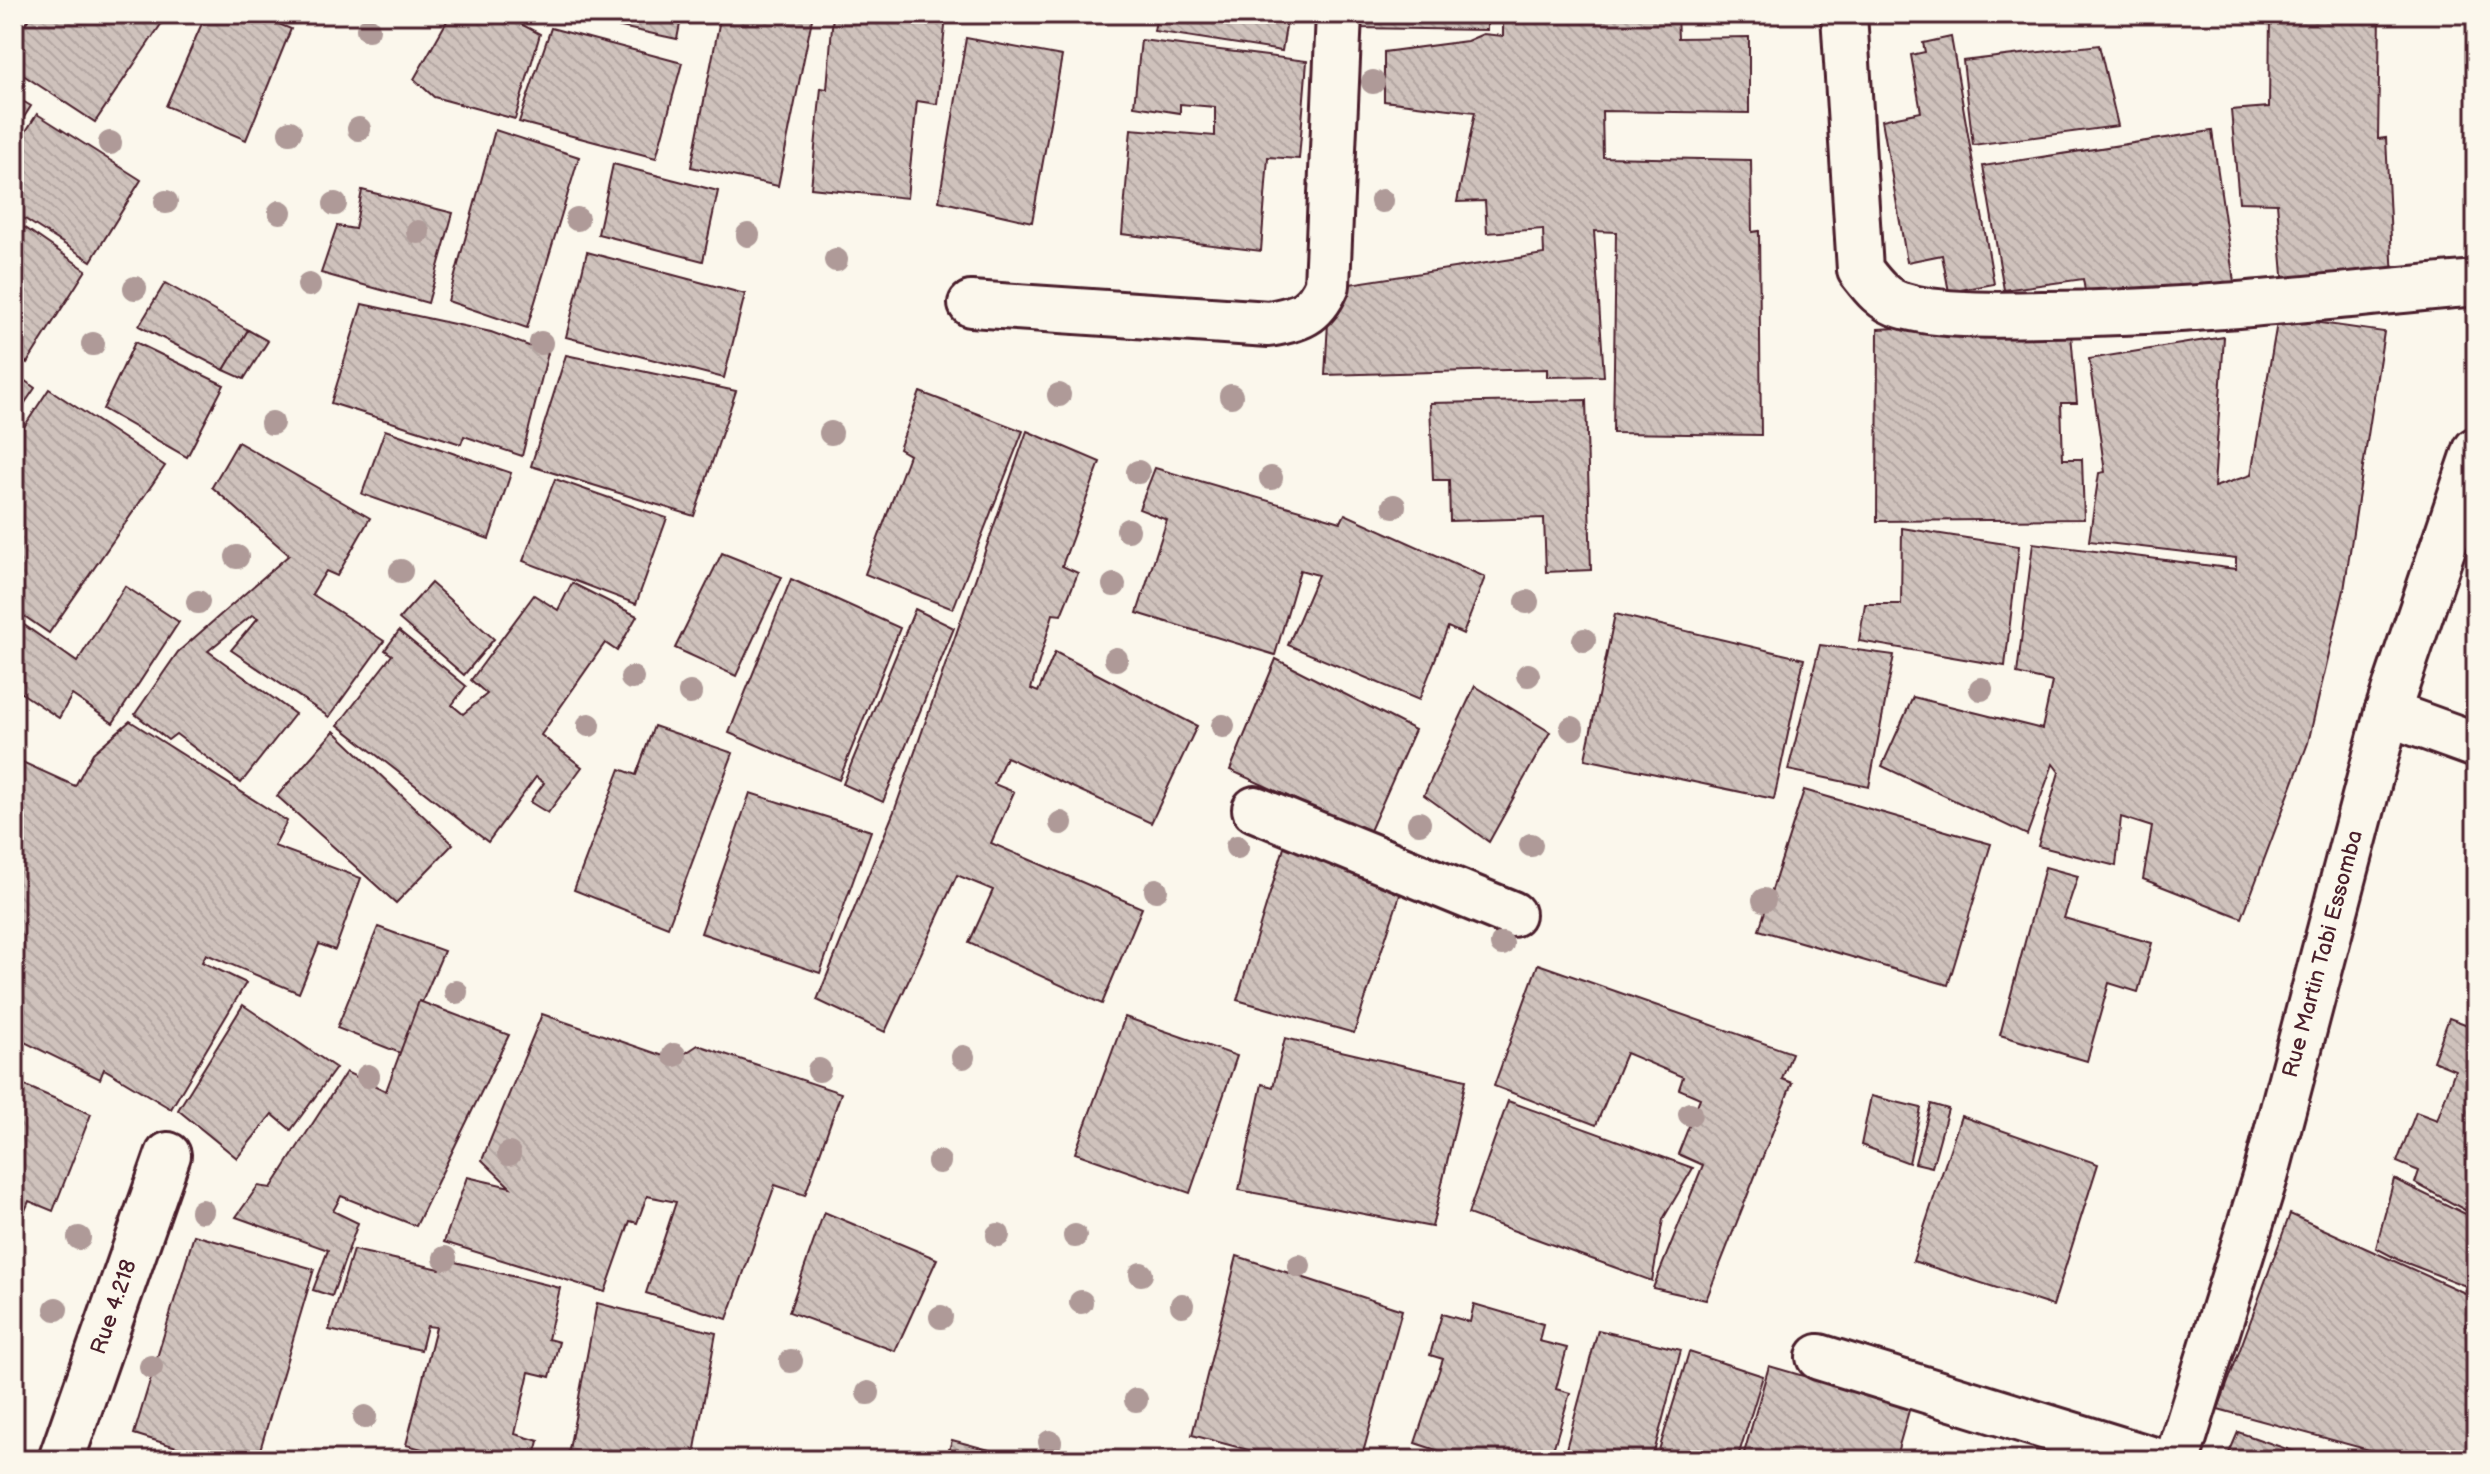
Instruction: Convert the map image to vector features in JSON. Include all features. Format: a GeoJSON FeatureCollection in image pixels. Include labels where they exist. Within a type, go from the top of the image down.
{"type":"FeatureCollection","features":[{"type":"Feature","properties":{"kind":"street"},"geometry":{"type":"LineString","coordinates":[[971,304],[1269,324],[1300,318],[1320,303],[1327,285],[1339,14]]}},
{"type":"Feature","properties":{"kind":"street"},"geometry":{"type":"LineString","coordinates":[[1844,14],[1860,270],[1878,292],[1899,305],[1954,313],[2104,313],[2476,283]]}},
{"type":"Feature","properties":{"kind":"street","name":"Rue Martin Tabi Essomba"},"geometry":{"type":"LineString","coordinates":[[2177,1460],[2266,1174],[2387,713],[2476,450]]}},
{"type":"Feature","properties":{"kind":"street"},"geometry":{"type":"LineString","coordinates":[[2387,713],[2476,745]]}},
{"type":"Feature","properties":{"kind":"street"},"geometry":{"type":"LineString","coordinates":[[1255,809],[1512,914]]}},
{"type":"Feature","properties":{"kind":"street","name":"Rue 4.218"},"geometry":{"type":"LineString","coordinates":[[61,1460],[168,1155]]}},
{"type":"Feature","properties":{"kind":"street"},"geometry":{"type":"LineString","coordinates":[[1819,1357],[2154,1460]]}},
{"type":"Feature","properties":{"kind":"building"},"geometry":{"type":"Polygon","coordinates":[[[32,14],[168,14],[95,122],[14,69],[14,41],[32,14]]]}},
{"type":"Feature","properties":{"kind":"building"},"geometry":{"type":"Polygon","coordinates":[[[206,14],[255,14],[291,29],[246,140],[166,106],[206,14]]]}},
{"type":"Feature","properties":{"kind":"building"},"geometry":{"type":"Polygon","coordinates":[[[451,14],[502,14],[540,34],[515,119],[434,97],[414,79],[451,14]]]}},
{"type":"Feature","properties":{"kind":"building"},"geometry":{"type":"Polygon","coordinates":[[[574,14],[682,14],[677,39],[574,17],[574,14]]]}},
{"type":"Feature","properties":{"kind":"building"},"geometry":{"type":"Polygon","coordinates":[[[721,14],[813,14],[778,186],[691,167],[721,14]]]}},
{"type":"Feature","properties":{"kind":"building"},"geometry":{"type":"Polygon","coordinates":[[[833,14],[964,14],[964,18],[946,17],[937,104],[917,101],[907,198],[811,188],[821,88],[827,89],[833,14]]]}},
{"type":"Feature","properties":{"kind":"building"},"geometry":{"type":"Polygon","coordinates":[[[1157,14],[1288,14],[1282,51],[1154,31],[1157,14]]]}},
{"type":"Feature","properties":{"kind":"building"},"geometry":{"type":"Polygon","coordinates":[[[1357,14],[1487,14],[1487,30],[1357,28],[1357,14]]]}},
{"type":"Feature","properties":{"kind":"building"},"geometry":{"type":"Polygon","coordinates":[[[1503,14],[1677,14],[1678,38],[1749,37],[1749,113],[1602,111],[1603,157],[1751,160],[1752,232],[1759,231],[1761,435],[1613,433],[1616,232],[1594,231],[1604,376],[1547,377],[1547,369],[1325,375],[1330,287],[1544,254],[1543,229],[1487,233],[1485,201],[1457,202],[1475,112],[1384,101],[1384,52],[1467,41],[1483,34],[1503,36],[1503,14]]]}},
{"type":"Feature","properties":{"kind":"building"},"geometry":{"type":"Polygon","coordinates":[[[2270,14],[2380,14],[2378,139],[2386,138],[2393,280],[2284,287],[2277,203],[2239,202],[2231,110],[2269,107],[2270,14]]]}},
{"type":"Feature","properties":{"kind":"building"},"geometry":{"type":"Polygon","coordinates":[[[551,28],[682,63],[656,158],[519,122],[551,28]]]}},
{"type":"Feature","properties":{"kind":"building"},"geometry":{"type":"Polygon","coordinates":[[[1951,37],[1994,284],[1949,292],[1942,255],[1907,262],[1882,120],[1921,112],[1911,55],[1925,52],[1923,43],[1951,37]]]}},
{"type":"Feature","properties":{"kind":"building"},"geometry":{"type":"Polygon","coordinates":[[[966,38],[1062,56],[1032,222],[939,201],[966,38]]]}},
{"type":"Feature","properties":{"kind":"building"},"geometry":{"type":"Polygon","coordinates":[[[1141,40],[1307,61],[1299,159],[1268,157],[1261,251],[1122,234],[1131,129],[1215,136],[1215,107],[1180,104],[1180,113],[1134,106],[1141,40]]]}},
{"type":"Feature","properties":{"kind":"building"},"geometry":{"type":"Polygon","coordinates":[[[2099,45],[2118,126],[1973,145],[1963,61],[2099,45]]]}},
{"type":"Feature","properties":{"kind":"building"},"geometry":{"type":"Polygon","coordinates":[[[14,96],[31,106],[14,133],[14,96]]]}},
{"type":"Feature","properties":{"kind":"building"},"geometry":{"type":"Polygon","coordinates":[[[37,114],[141,180],[91,261],[14,212],[14,150],[37,114]]]}},
{"type":"Feature","properties":{"kind":"building"},"geometry":{"type":"Polygon","coordinates":[[[495,130],[579,157],[527,328],[448,301],[495,130]]]}},
{"type":"Feature","properties":{"kind":"building"},"geometry":{"type":"Polygon","coordinates":[[[2212,131],[2234,282],[2086,297],[2083,279],[2004,290],[1983,166],[2212,131]]]}},
{"type":"Feature","properties":{"kind":"building"},"geometry":{"type":"Polygon","coordinates":[[[613,164],[718,191],[703,261],[598,234],[613,164]]]}},
{"type":"Feature","properties":{"kind":"building"},"geometry":{"type":"Polygon","coordinates":[[[362,190],[453,213],[428,303],[321,273],[337,226],[355,229],[362,190]]]}},
{"type":"Feature","properties":{"kind":"building"},"geometry":{"type":"Polygon","coordinates":[[[14,220],[86,270],[27,363],[14,354],[14,220]]]}},
{"type":"Feature","properties":{"kind":"building"},"geometry":{"type":"Polygon","coordinates":[[[587,252],[745,294],[724,378],[566,337],[587,252]]]}},
{"type":"Feature","properties":{"kind":"building"},"geometry":{"type":"Polygon","coordinates":[[[165,283],[248,330],[224,370],[139,326],[165,283]]]}},
{"type":"Feature","properties":{"kind":"building"},"geometry":{"type":"Polygon","coordinates":[[[362,304],[491,332],[548,353],[522,456],[464,436],[461,444],[331,403],[362,304]]]}},
{"type":"Feature","properties":{"kind":"building"},"geometry":{"type":"Polygon","coordinates":[[[2278,317],[2384,332],[2344,590],[2308,743],[2242,918],[2143,879],[2152,827],[2121,817],[2116,866],[2038,846],[2059,772],[2053,764],[2027,835],[1882,766],[1913,697],[2042,729],[2052,682],[2017,674],[2033,543],[2236,569],[2236,558],[2089,541],[2099,473],[2105,472],[2089,359],[2224,337],[2214,487],[2251,475],[2278,317]]]}},
{"type":"Feature","properties":{"kind":"building"},"geometry":{"type":"Polygon","coordinates":[[[1956,325],[1955,337],[2071,334],[2077,403],[2061,403],[2063,459],[2082,459],[2084,519],[1877,521],[1878,329],[1956,325]]]}},
{"type":"Feature","properties":{"kind":"building"},"geometry":{"type":"Polygon","coordinates":[[[248,330],[268,341],[244,379],[224,370],[248,330]]]}},
{"type":"Feature","properties":{"kind":"building"},"geometry":{"type":"Polygon","coordinates":[[[135,342],[224,385],[187,457],[103,409],[135,342]]]}},
{"type":"Feature","properties":{"kind":"building"},"geometry":{"type":"Polygon","coordinates":[[[566,355],[736,391],[694,516],[531,466],[566,355]]]}},
{"type":"Feature","properties":{"kind":"building"},"geometry":{"type":"Polygon","coordinates":[[[14,373],[35,388],[14,419],[14,373]]]}},
{"type":"Feature","properties":{"kind":"building"},"geometry":{"type":"Polygon","coordinates":[[[49,389],[165,466],[49,633],[14,609],[14,442],[49,389]]]}},
{"type":"Feature","properties":{"kind":"building"},"geometry":{"type":"Polygon","coordinates":[[[920,392],[1023,431],[953,609],[865,574],[909,455],[899,449],[920,392]]]}},
{"type":"Feature","properties":{"kind":"building"},"geometry":{"type":"Polygon","coordinates":[[[1586,400],[1591,570],[1546,572],[1544,518],[1450,521],[1449,480],[1433,480],[1430,403],[1586,400]]]}},
{"type":"Feature","properties":{"kind":"building"},"geometry":{"type":"Polygon","coordinates":[[[385,430],[511,473],[489,539],[362,494],[385,430]]]}},
{"type":"Feature","properties":{"kind":"building"},"geometry":{"type":"Polygon","coordinates":[[[1027,431],[1100,462],[1062,566],[1078,573],[1061,615],[1053,614],[1031,689],[1038,692],[1055,652],[1197,726],[1151,823],[1006,757],[994,784],[1014,792],[991,843],[1142,908],[1102,1004],[969,943],[993,890],[957,875],[885,1032],[817,1000],[895,809],[1027,431]]]}},
{"type":"Feature","properties":{"kind":"building"},"geometry":{"type":"Polygon","coordinates":[[[238,442],[370,518],[337,576],[326,571],[312,594],[384,641],[329,717],[231,650],[258,618],[252,615],[208,651],[295,714],[241,783],[176,734],[168,740],[135,714],[178,652],[289,555],[212,487],[238,442]]]}},
{"type":"Feature","properties":{"kind":"building"},"geometry":{"type":"Polygon","coordinates":[[[1155,468],[1341,522],[1345,514],[1485,577],[1463,634],[1448,627],[1419,700],[1288,645],[1318,575],[1300,570],[1275,655],[1137,613],[1167,520],[1139,509],[1155,468]]]}},
{"type":"Feature","properties":{"kind":"building"},"geometry":{"type":"Polygon","coordinates":[[[555,479],[667,518],[636,604],[523,561],[555,479]]]}},
{"type":"Feature","properties":{"kind":"building"},"geometry":{"type":"Polygon","coordinates":[[[1902,528],[2019,546],[2005,666],[1859,641],[1865,604],[1901,604],[1902,528]]]}},
{"type":"Feature","properties":{"kind":"building"},"geometry":{"type":"Polygon","coordinates":[[[722,553],[782,577],[736,676],[675,648],[722,553]]]}},
{"type":"Feature","properties":{"kind":"building"},"geometry":{"type":"Polygon","coordinates":[[[791,579],[900,628],[839,780],[729,733],[791,579]]]}},
{"type":"Feature","properties":{"kind":"building"},"geometry":{"type":"Polygon","coordinates":[[[431,583],[494,639],[464,675],[399,619],[431,583]]]}},
{"type":"Feature","properties":{"kind":"building"},"geometry":{"type":"Polygon","coordinates":[[[572,583],[637,616],[617,651],[605,643],[541,735],[582,767],[548,813],[530,802],[544,783],[536,777],[488,842],[338,725],[392,655],[385,650],[399,631],[466,686],[452,705],[463,714],[487,694],[471,680],[534,595],[558,610],[572,583]]]}},
{"type":"Feature","properties":{"kind":"building"},"geometry":{"type":"Polygon","coordinates":[[[125,586],[179,622],[113,723],[72,695],[59,718],[14,688],[14,618],[77,662],[125,586]]]}},
{"type":"Feature","properties":{"kind":"building"},"geometry":{"type":"Polygon","coordinates":[[[915,609],[954,628],[883,802],[843,784],[915,609]]]}},
{"type":"Feature","properties":{"kind":"building"},"geometry":{"type":"Polygon","coordinates":[[[1615,614],[1804,659],[1774,799],[1585,759],[1615,614]]]}},
{"type":"Feature","properties":{"kind":"building"},"geometry":{"type":"Polygon","coordinates":[[[1820,645],[1894,655],[1869,787],[1788,770],[1820,645]]]}},
{"type":"Feature","properties":{"kind":"building"},"geometry":{"type":"Polygon","coordinates":[[[1276,659],[1415,730],[1369,833],[1230,770],[1276,659]]]}},
{"type":"Feature","properties":{"kind":"building"},"geometry":{"type":"Polygon","coordinates":[[[1475,686],[1550,732],[1489,842],[1424,795],[1475,686]]]}},
{"type":"Feature","properties":{"kind":"building"},"geometry":{"type":"Polygon","coordinates":[[[130,721],[287,821],[274,846],[361,878],[335,950],[319,944],[299,993],[206,954],[202,962],[246,983],[171,1109],[104,1069],[100,1079],[14,1037],[14,768],[18,760],[75,786],[93,753],[130,721]]]}},
{"type":"Feature","properties":{"kind":"building"},"geometry":{"type":"Polygon","coordinates":[[[654,726],[733,753],[668,927],[574,890],[620,769],[636,775],[654,726]]]}},
{"type":"Feature","properties":{"kind":"building"},"geometry":{"type":"Polygon","coordinates":[[[334,731],[453,844],[396,903],[277,796],[334,731]]]}},
{"type":"Feature","properties":{"kind":"building"},"geometry":{"type":"Polygon","coordinates":[[[1804,790],[1991,844],[1948,985],[1759,930],[1804,790]]]}},
{"type":"Feature","properties":{"kind":"building"},"geometry":{"type":"Polygon","coordinates":[[[750,793],[871,831],[820,973],[701,933],[750,793]]]}},
{"type":"Feature","properties":{"kind":"building"},"geometry":{"type":"Polygon","coordinates":[[[1287,838],[1406,877],[1354,1033],[1237,1000],[1287,838]]]}},
{"type":"Feature","properties":{"kind":"building"},"geometry":{"type":"Polygon","coordinates":[[[2045,867],[2078,876],[2064,918],[2152,943],[2138,992],[2109,983],[2087,1061],[2000,1035],[2045,867]]]}},
{"type":"Feature","properties":{"kind":"building"},"geometry":{"type":"Polygon","coordinates":[[[378,927],[444,951],[400,1053],[337,1028],[378,927]]]}},
{"type":"Feature","properties":{"kind":"building"},"geometry":{"type":"Polygon","coordinates":[[[1538,964],[1792,1053],[1782,1079],[1792,1083],[1706,1300],[1653,1288],[1703,1165],[1678,1154],[1700,1098],[1679,1089],[1683,1077],[1626,1053],[1596,1125],[1494,1086],[1538,964]]]}},
{"type":"Feature","properties":{"kind":"building"},"geometry":{"type":"Polygon","coordinates":[[[419,1001],[509,1035],[416,1226],[341,1196],[333,1211],[358,1223],[332,1296],[313,1290],[328,1250],[236,1217],[258,1186],[271,1188],[346,1072],[386,1091],[419,1001]]]}},
{"type":"Feature","properties":{"kind":"building"},"geometry":{"type":"Polygon","coordinates":[[[243,1005],[336,1068],[291,1130],[272,1114],[237,1158],[178,1110],[243,1005]]]}},
{"type":"Feature","properties":{"kind":"building"},"geometry":{"type":"Polygon","coordinates":[[[542,1014],[675,1060],[698,1045],[841,1093],[805,1195],[775,1185],[727,1319],[646,1293],[676,1202],[647,1196],[637,1223],[630,1221],[605,1292],[444,1242],[467,1177],[510,1187],[482,1160],[542,1014]]]}},
{"type":"Feature","properties":{"kind":"building"},"geometry":{"type":"Polygon","coordinates":[[[1125,1017],[1237,1056],[1190,1193],[1075,1153],[1125,1017]]]}},
{"type":"Feature","properties":{"kind":"building"},"geometry":{"type":"Polygon","coordinates":[[[2449,1018],[2476,1028],[2476,1216],[2415,1183],[2419,1171],[2397,1162],[2416,1112],[2437,1120],[2455,1070],[2433,1061],[2449,1018]]]}},
{"type":"Feature","properties":{"kind":"building"},"geometry":{"type":"Polygon","coordinates":[[[1285,1038],[1466,1080],[1432,1227],[1239,1190],[1262,1084],[1273,1087],[1285,1038]]]}},
{"type":"Feature","properties":{"kind":"building"},"geometry":{"type":"Polygon","coordinates":[[[14,1081],[91,1114],[53,1211],[29,1201],[14,1237],[14,1081]]]}},
{"type":"Feature","properties":{"kind":"building"},"geometry":{"type":"Polygon","coordinates":[[[1871,1096],[1921,1108],[1909,1163],[1861,1145],[1871,1096]]]}},
{"type":"Feature","properties":{"kind":"building"},"geometry":{"type":"Polygon","coordinates":[[[1508,1101],[1693,1168],[1663,1219],[1652,1281],[1468,1214],[1508,1101]]]}},
{"type":"Feature","properties":{"kind":"building"},"geometry":{"type":"Polygon","coordinates":[[[1931,1104],[1948,1109],[1932,1167],[1915,1163],[1931,1104]]]}},
{"type":"Feature","properties":{"kind":"building"},"geometry":{"type":"Polygon","coordinates":[[[1961,1116],[2098,1164],[2053,1306],[1913,1261],[1961,1116]]]}},
{"type":"Feature","properties":{"kind":"building"},"geometry":{"type":"Polygon","coordinates":[[[2394,1179],[2476,1219],[2476,1290],[2376,1248],[2394,1179]]]}},
{"type":"Feature","properties":{"kind":"building"},"geometry":{"type":"Polygon","coordinates":[[[824,1212],[937,1259],[895,1351],[789,1312],[824,1212]]]}},
{"type":"Feature","properties":{"kind":"building"},"geometry":{"type":"Polygon","coordinates":[[[2290,1214],[2476,1298],[2476,1439],[2469,1460],[2406,1460],[2218,1409],[2290,1214]]]}},
{"type":"Feature","properties":{"kind":"building"},"geometry":{"type":"Polygon","coordinates":[[[194,1235],[314,1269],[257,1460],[219,1460],[134,1434],[194,1235]]]}},
{"type":"Feature","properties":{"kind":"building"},"geometry":{"type":"Polygon","coordinates":[[[353,1250],[440,1269],[443,1259],[560,1288],[548,1339],[559,1342],[550,1377],[529,1372],[515,1434],[539,1441],[534,1460],[467,1460],[406,1445],[436,1327],[427,1326],[421,1350],[329,1330],[353,1250]]]}},
{"type":"Feature","properties":{"kind":"building"},"geometry":{"type":"Polygon","coordinates":[[[1237,1256],[1402,1310],[1361,1460],[1286,1460],[1192,1435],[1237,1256]]]}},
{"type":"Feature","properties":{"kind":"building"},"geometry":{"type":"Polygon","coordinates":[[[597,1303],[716,1333],[693,1460],[567,1460],[597,1303]]]}},
{"type":"Feature","properties":{"kind":"building"},"geometry":{"type":"Polygon","coordinates":[[[1474,1304],[1543,1324],[1539,1341],[1567,1348],[1556,1389],[1570,1393],[1550,1460],[1467,1460],[1415,1443],[1443,1359],[1430,1355],[1442,1314],[1470,1322],[1474,1304]]]}},
{"type":"Feature","properties":{"kind":"building"},"geometry":{"type":"Polygon","coordinates":[[[1598,1330],[1681,1350],[1652,1460],[1563,1460],[1598,1330]]]}},
{"type":"Feature","properties":{"kind":"building"},"geometry":{"type":"Polygon","coordinates":[[[1689,1352],[1763,1376],[1737,1460],[1656,1460],[1689,1352]]]}},
{"type":"Feature","properties":{"kind":"building"},"geometry":{"type":"Polygon","coordinates":[[[1769,1366],[1910,1407],[1895,1460],[1742,1460],[1769,1366]]]}},
{"type":"Feature","properties":{"kind":"building"},"geometry":{"type":"Polygon","coordinates":[[[2238,1432],[2318,1460],[2226,1460],[2238,1432]]]}},
{"type":"Feature","properties":{"kind":"building"},"geometry":{"type":"Polygon","coordinates":[[[952,1440],[1023,1459],[1023,1460],[946,1460],[952,1440]]]}}]}
